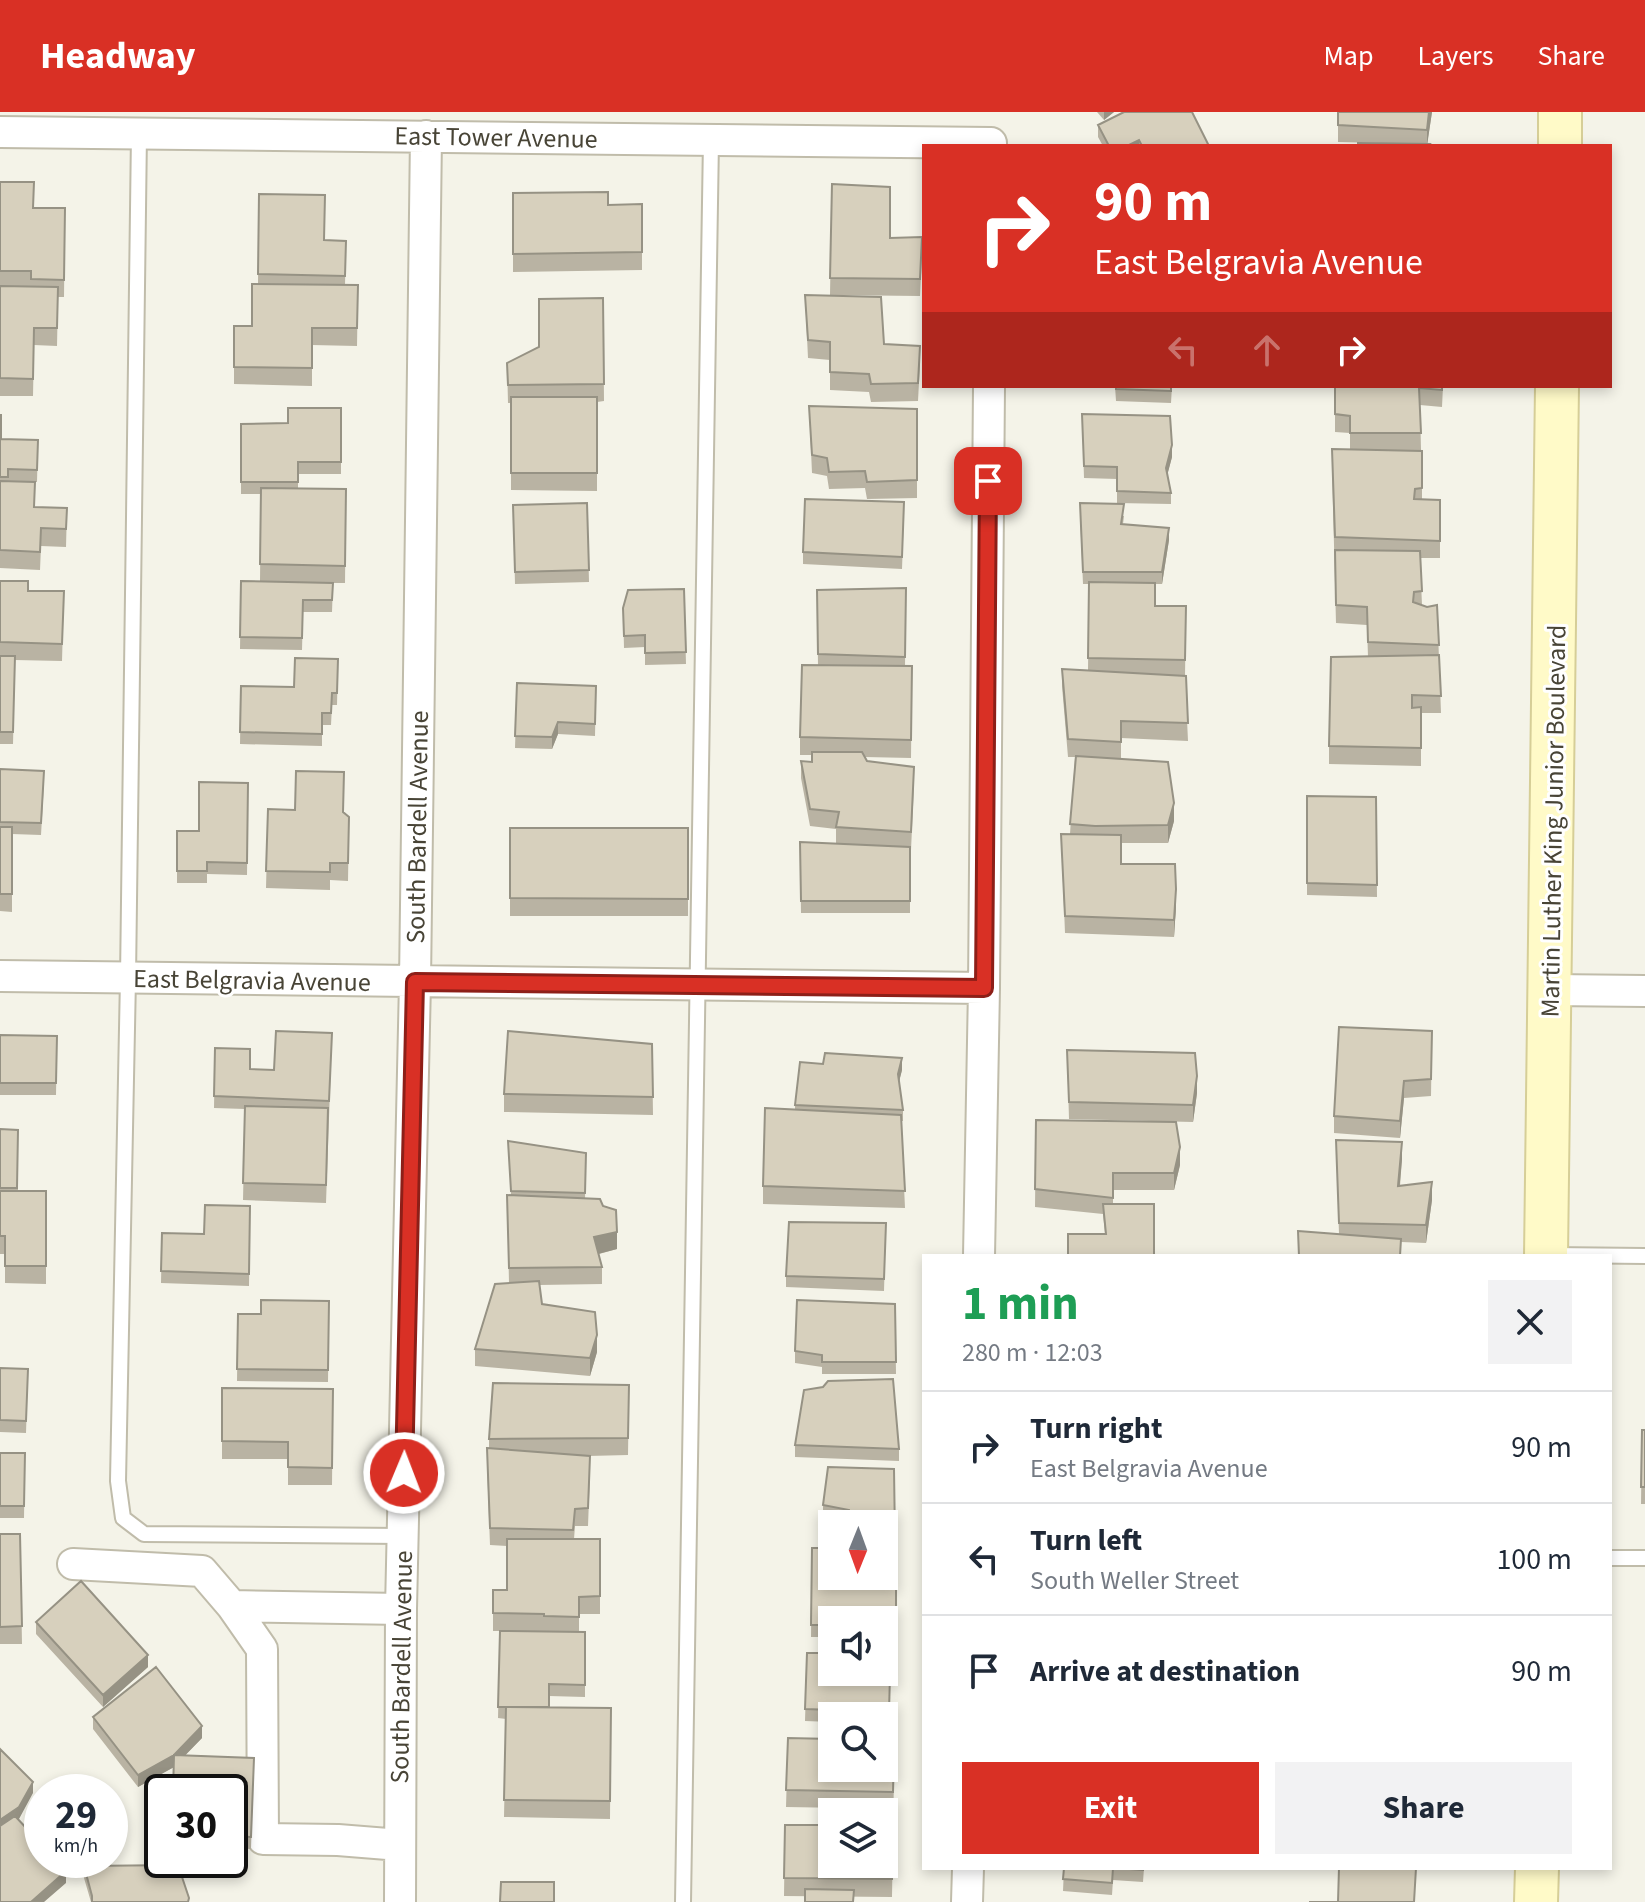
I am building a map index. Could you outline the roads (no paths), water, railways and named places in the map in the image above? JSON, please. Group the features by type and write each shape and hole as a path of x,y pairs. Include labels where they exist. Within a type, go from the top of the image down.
{"street":[{"path":"1560,112 1560,144"},
{"name":"East Tower Avenue","path":"0,132 991,144"},
{"name":"South Bardell Avenue","path":"400,1902 401,1609 415,982 426,136"},
{"path":"979,1254 989,388"},
{"name":"Martin Luther King Junior Boulevard","path":"1546,1254 1557,388"},
{"name":"East Belgravia Avenue","path":"0,976 984,988"},
{"path":"1551,990 1645,991"},
{"path":"73,1564 202,1571 232,1606 262,1649 263,1839 400,1845"},
{"path":"232,1606 401,1609"},
{"path":"967,1902 968,1870"},
{"path":"1536,1902 1537,1870"}],"lane":[{"path":"139,133 118,1481 123,1518 144,1534 403,1536"},
{"path":"683,1902 711,140"},
{"path":"1612,1256 1645,1256"},
{"path":"1612,1558 1645,1558"}]}
